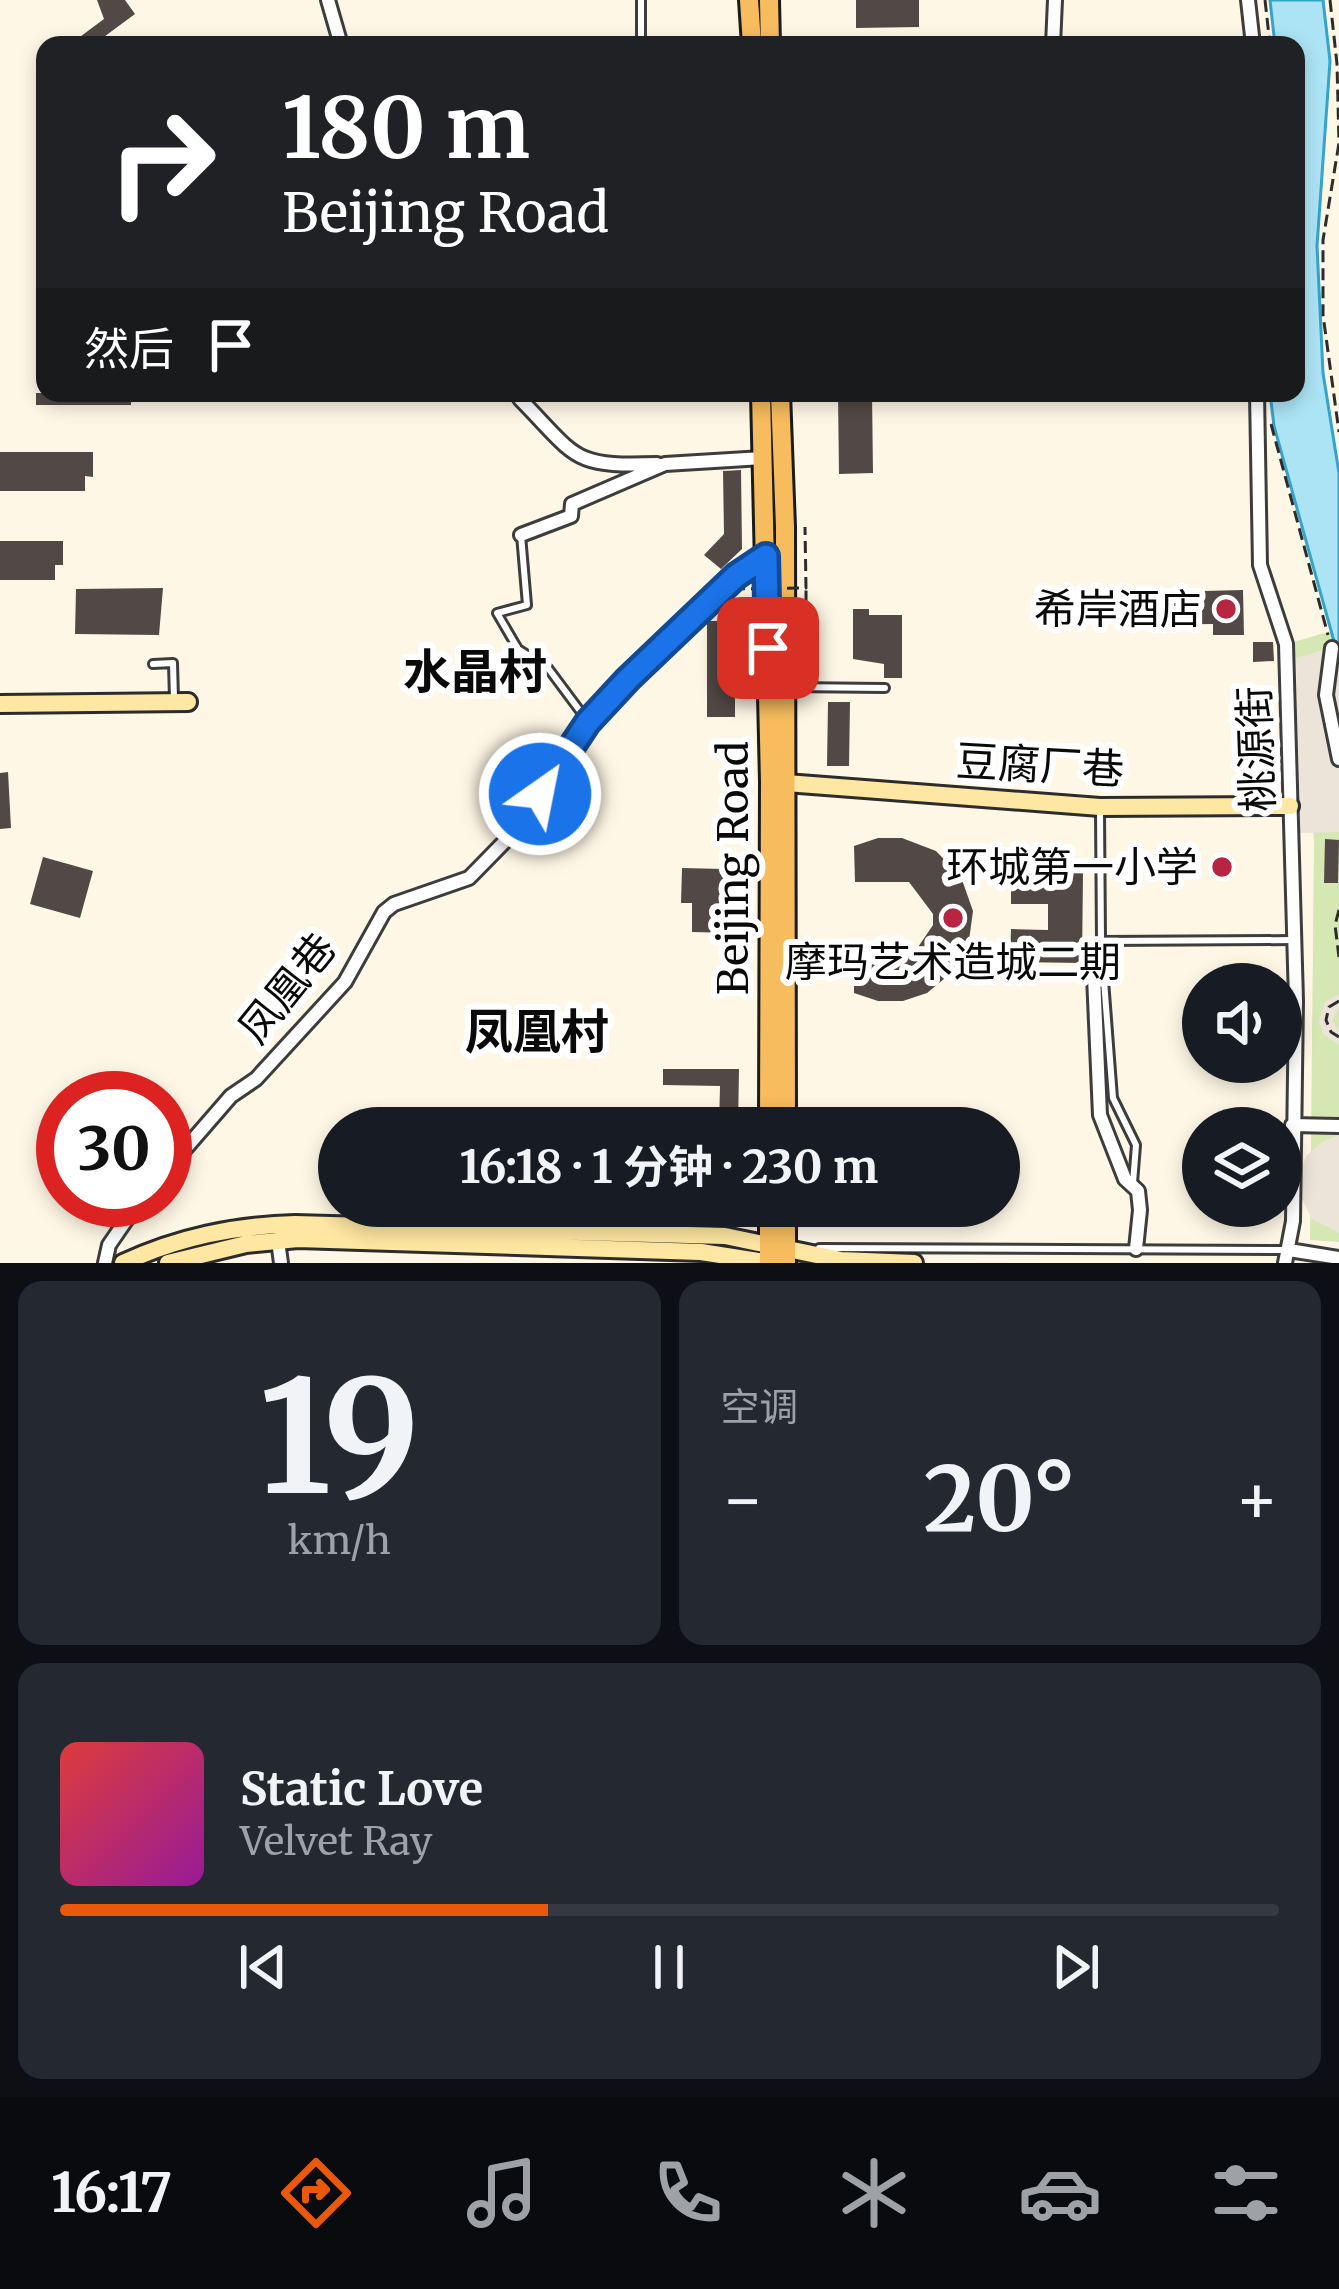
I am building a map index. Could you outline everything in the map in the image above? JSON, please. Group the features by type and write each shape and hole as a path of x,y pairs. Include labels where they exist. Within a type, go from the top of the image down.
{"main road":[{"path":"749,0 751,36"},
{"path":"769,0 770,36"},
{"name":"Beijing Road","path":"761,402 769,1107"},
{"name":"Beijing Road","path":"780,402 786,1107"},
{"path":"0,704 181,702"},
{"name":"豆腐厂巷","path":"786,783 1100,807 1290,806"},
{"path":"123,1263 172,1242 236,1226 295,1224 725,1236 775,1257"},
{"path":"771,1227 775,1257"},
{"path":"775,1257 781,1227"},
{"path":"170,1263 212,1250 278,1241 701,1252 914,1263"}],"street":[{"path":"328,0 338,36"},
{"path":"1053,36 1055,0"},
{"path":"1248,0 1251,36"},
{"path":"523,402 578,458 608,466 763,458"},
{"name":"桃源街","path":"1257,402 1260,565 1286,644 1294,963"},
{"path":"521,536 571,516 572,503 664,464"},
{"name":"凤凰巷","path":"192,1141 345,982 384,912 394,904 469,878 516,830 588,722 736,576 766,556"},
{"path":"1332,648 1339,759"},
{"path":"1094,976 1100,1115 1125,1179 1138,1191 1136,1249"},
{"path":"1302,1125 1339,1126"},
{"path":"105,1263 122,1227"},
{"name":"桃源街","path":"1287,1257 1292,1227"},
{"path":"278,1241 280,1263"},
{"path":"1287,1257 1339,1258"}],"lane":[{"path":"640,0 641,36"},
{"path":"521,536 527,604 497,613 518,650 548,668 588,722"},
{"path":"153,664 173,663 181,702"},
{"path":"785,687 885,688"},
{"path":"1100,807 1101,941 1113,1098 1136,1144 1138,1162 1132,1186"},
{"path":"1101,941 1294,940"},
{"path":"775,1257 1136,1249 1287,1257"}],"path":[{"path":"1265,0 1269,36"},
{"path":"1330,0 1339,143 1323,240 1323,315 1339,433"},
{"path":"1267,411 1332,648"},
{"path":"805,526 806,630"},
{"path":"733,589 806,588"},
{"path":"1339,910 1335,925 1339,956"},
{"path":"1302,1015 1326,1014 1339,1001"},
{"path":"1326,1014 1328,1027 1339,1037"}],"green space":[{"path":"1331,631 1339,659 1339,1242 1310,1240 1314,841 1294,642"}],"shaded area":[{"path":"1334,647 1339,664 1339,832 1300,833 1296,658"},
{"path":"1339,994 1332,1020 1339,1031 1339,1045 1323,1034 1319,1021 1325,1002"},
{"path":"1339,1135 1339,1233 1312,1219 1302,1199 1302,1166 1322,1142"}],"water":[{"path":"1270,0 1323,0 1330,61 1317,246 1323,373 1339,473 1339,659 1271,402 1305,402 1305,36 1274,36"}],"building":[{"path":"97,0 125,0 135,14 105,36 81,36 104,19"},
{"path":"856,0 919,0 919,27 856,28"},
{"path":"36,402 131,402 131,405"},
{"path":"838,402 872,402 873,473 839,474"},
{"path":"0,452 93,452 93,477 85,476 85,491 0,491"},
{"path":"741,470 742,549 721,569 704,555 724,534 723,471"},
{"path":"0,541 63,541 63,565 55,565 55,580 0,580"},
{"path":"163,588 159,635 75,634 76,589"},
{"path":"1243,590 1244,635 1213,635 1213,624 1127,625 1126,593"},
{"path":"853,609 869,609 869,615 902,615 902,678 884,678 884,664 853,659"},
{"path":"707,621 735,621 735,717 707,717"},
{"path":"1253,642 1273,642 1274,661 1253,662"},
{"path":"828,702 850,702 849,766 827,766"},
{"path":"8,772 11,828 0,829 0,773"},
{"name":"摩玛艺术造城二期","path":"878,838 902,838 936,851 961,877 973,911 968,948 956,969 927,993 903,1001 878,1001 854,993 854,956 912,956 933,925 933,914 909,882 855,882 854,846"},
{"path":"1325,839 1339,840 1338,883 1324,883"},
{"path":"43,857 93,871 80,918 30,904"},
{"path":"682,868 725,869 725,878 733,878 732,933 692,932 692,903 681,903"},
{"path":"1011,871 1083,872 1082,963 1010,962 1011,929 1048,930 1048,904 1011,904"},
{"path":"663,1069 739,1069 738,1107 720,1107 720,1086 663,1085"}],"place":[{"name":"希岸酒店","path":"1226,609"},
{"name":"环城第一小学","path":"1222,867"},
{"name":"摩玛艺术造城二期","path":"953,918"}],"district":[{"name":"水晶村","path":"475,672"},
{"name":"凤凰村","path":"537,1032"}],"route":[{"path":"540,794 588,722 628,679 736,576 766,556 768,648"}]}
